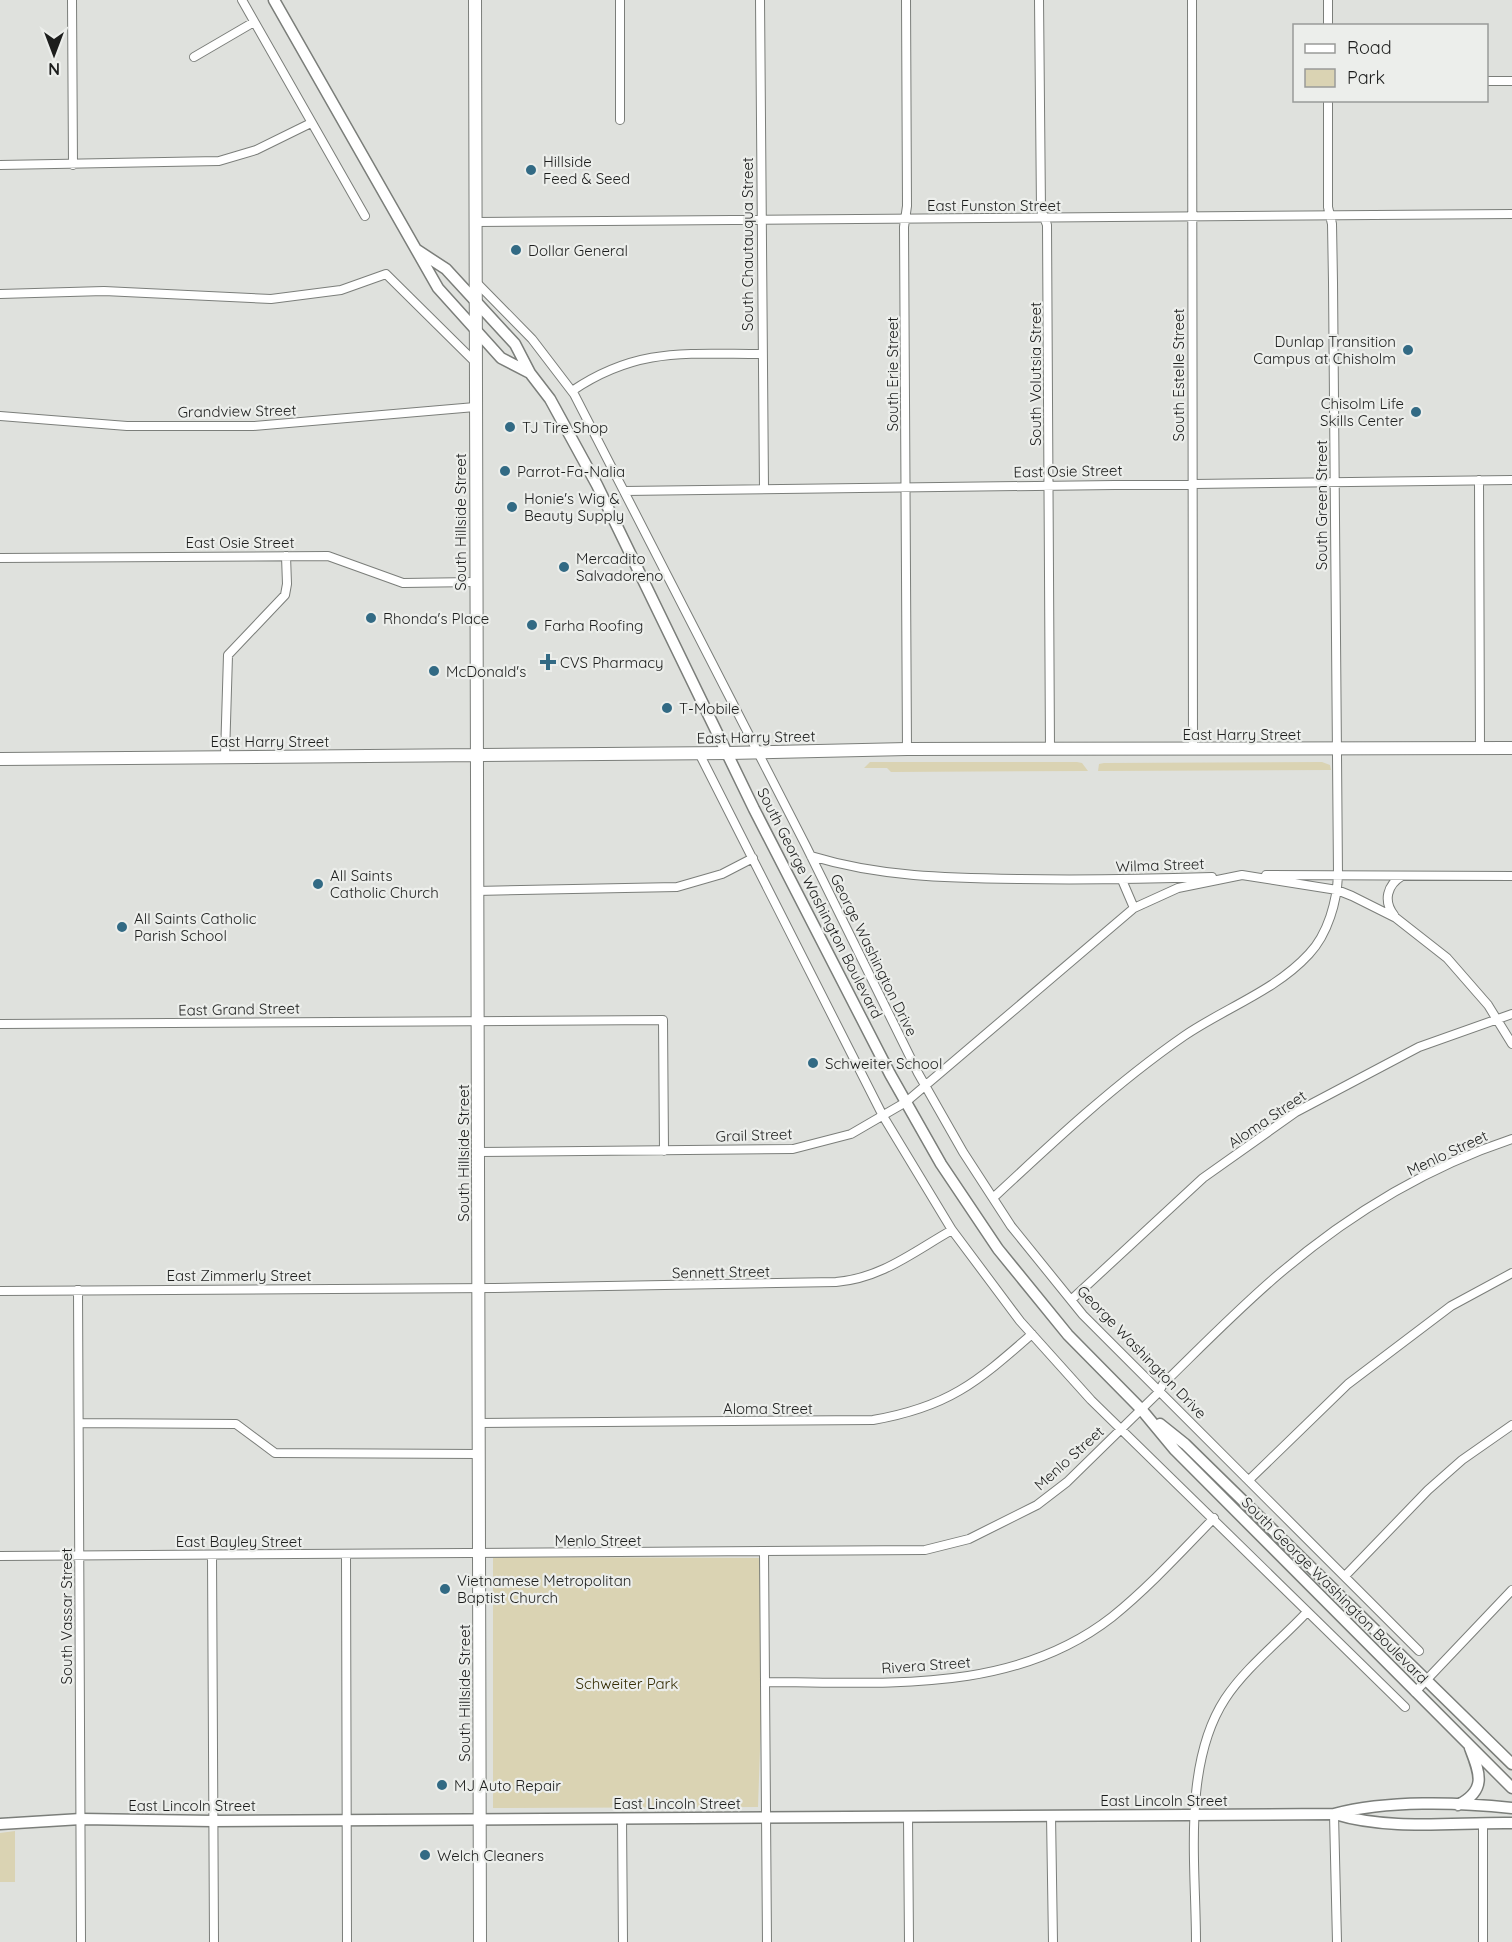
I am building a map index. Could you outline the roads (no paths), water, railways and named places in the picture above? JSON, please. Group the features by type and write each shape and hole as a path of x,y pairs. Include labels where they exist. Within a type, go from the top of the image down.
{"main road":[{"path":"475,0 476,222"},
{"name":"South Hillside Street","path":"476,222 475,755 480,1942"},
{"name":"East Harry Street","path":"0,759 756,753 907,748 1193,750 1512,748"}],"street":[{"path":"72,0 73,165"},
{"path":"242,0 365,216"},
{"name":"South George Washington Boulevard","path":"274,0 438,288 501,358 530,373"},
{"path":"620,0 620,120"},
{"name":"South Chautauqua Street","path":"760,0 761,354 764,489"},
{"name":"South Erie Street","path":"906,0 907,748"},
{"name":"South Volutsia Street","path":"1039,0 1041,210 1047,225 1050,749"},
{"name":"South Estelle Street","path":"1192,0 1193,750"},
{"path":"1328,0 1328,24"},
{"path":"194,57 254,22"},
{"path":"1488,81 1512,81"},
{"name":"South Green Street","path":"1328,102 1333,282 1337,891"},
{"path":"0,165 219,161 256,150 311,123"},
{"name":"East Funston Street","path":"476,222 1512,214"},
{"name":"South George Washington Boulevard","path":"417,250 446,269 515,344 530,373 550,399 597,485 729,753 754,809 906,1102 941,1164 998,1249 1068,1335 1141,1409 1175,1450 1512,1788"},
{"path":"0,294 104,291 271,299 341,290 386,274 476,363"},
{"name":"George Washington Drive","path":"476,282 532,339 572,391 756,753 811,855 925,1086 1011,1226 1071,1300 1159,1392 1250,1479 1419,1651"},
{"path":"572,391 596,375 637,359 675,354 761,354"},
{"name":"Grandview Street","path":"0,416 127,426 253,426 475,407"},
{"path":"1479,480 1480,748"},
{"name":"East Osie Street","path":"624,491 1512,480"},
{"path":"225,756 228,655 285,595 286,556"},
{"name":"East Osie Street","path":"0,558 328,556 403,583 475,582"},
{"path":"699,753 883,1116 952,1230 1032,1334 1091,1400 1405,1707"},
{"name":"Wilma Street","path":"811,855 855,868 915,877 1122,880 1242,875 1512,876"},
{"path":"476,891 649,890 677,887 722,873 753,858"},
{"path":"1242,875 1337,891 1396,918 1447,958 1497,1019 1512,1044"},
{"name":"Grail Street","path":"478,1152 793,1149 851,1134 906,1102 1134,908 1178,888 1242,875"},
{"path":"1396,918 1388,906 1387,892 1395,880 1406,875"},
{"path":"1122,880 1134,908"},
{"path":"993,1198 1090,1108 1176,1043 1291,971 1319,943 1337,891"},
{"name":"Aloma Street","path":"1071,1300 1203,1178 1296,1112 1419,1047 1512,1014"},
{"name":"East Grand Street","path":"0,1024 663,1020 664,1151"},
{"name":"Menlo Street","path":"479,1554 909,1552 969,1539 1037,1505 1066,1482 1159,1392 1163,1384 1279,1274 1343,1225 1420,1178 1512,1139"},
{"name":"Sennett Street","path":"478,1288 751,1285 857,1280 890,1268 952,1230"},
{"path":"1250,1479 1348,1384 1451,1306 1512,1274"},
{"name":"East Zimmerly Street","path":"0,1291 478,1288"},
{"name":"South Vassar Street","path":"78,1290 81,1942"},
{"name":"Aloma Street","path":"478,1423 873,1420 907,1413 952,1397 982,1377 1032,1334"},
{"name":"South George Washington Boulevard","path":"1141,1409 1185,1444 1512,1764"},
{"path":"79,1422 236,1424 275,1453 478,1454"},
{"path":"1345,1576 1428,1490 1462,1460 1512,1425"},
{"name":"Rivera Street","path":"765,1682 919,1682 959,1679 1025,1664 1066,1646 1111,1617 1151,1583 1214,1518"},
{"path":"765,1553 767,1942"},
{"path":"346,1554 347,1942"},
{"name":"East Bayley Street","path":"0,1556 479,1554"},
{"path":"212,1555 214,1942"},
{"path":"1415,1692 1512,1590"},
{"path":"1196,1942 1196,1814 1202,1752 1217,1713 1231,1691 1308,1612"},
{"path":"1455,1806 1471,1798 1479,1782 1478,1769 1469,1745"},
{"name":"East Lincoln Street","path":"0,1818 213,1821 1334,1814 1368,1808 1455,1806 1512,1808"},
{"path":"1334,1814 1337,1942"},
{"name":"East Lincoln Street","path":"1334,1814 1352,1820 1381,1822 1512,1823"},
{"path":"1051,1815 1053,1942"},
{"path":"908,1816 909,1942"},
{"path":"622,1818 623,1942"},
{"name":"East Lincoln Street","path":"0,1824 21,1820"},
{"path":"1483,1823 1483,1942"}],"place":[{"name":"Hillside Feed & Seed","path":"531,170"},
{"name":"Dollar General","path":"516,250"},
{"name":"Dunlap Transition Campus at Chisholm","path":"1408,350"},
{"name":"Chisolm Life Skills Center","path":"1416,412"},
{"name":"TJ Tire Shop","path":"510,427"},
{"name":"Parrot-Fa-Nalia","path":"505,471"},
{"name":"Honie's Wig & Beauty Supply","path":"512,507"},
{"name":"Mercadito Salvadoreno","path":"564,567"},
{"name":"Rhonda's Place","path":"371,618"},
{"name":"Farha Roofing","path":"532,625"},
{"name":"CVS Pharmacy","path":"548,662"},
{"name":"McDonald's","path":"434,671"},
{"name":"T-Mobile","path":"667,708"},
{"name":"All Saints Catholic Church","path":"318,884"},
{"name":"All Saints Catholic Parish School","path":"122,927"},
{"name":"Schweiter School","path":"813,1063"},
{"name":"Vietnamese Metropolitan Baptist Church","path":"445,1589"},
{"name":"MJ Auto Repair","path":"442,1785"},
{"name":"Welch Cleaners","path":"425,1855"}],"park label":[{"name":"Schweiter Park","path":"627,1683"}]}
